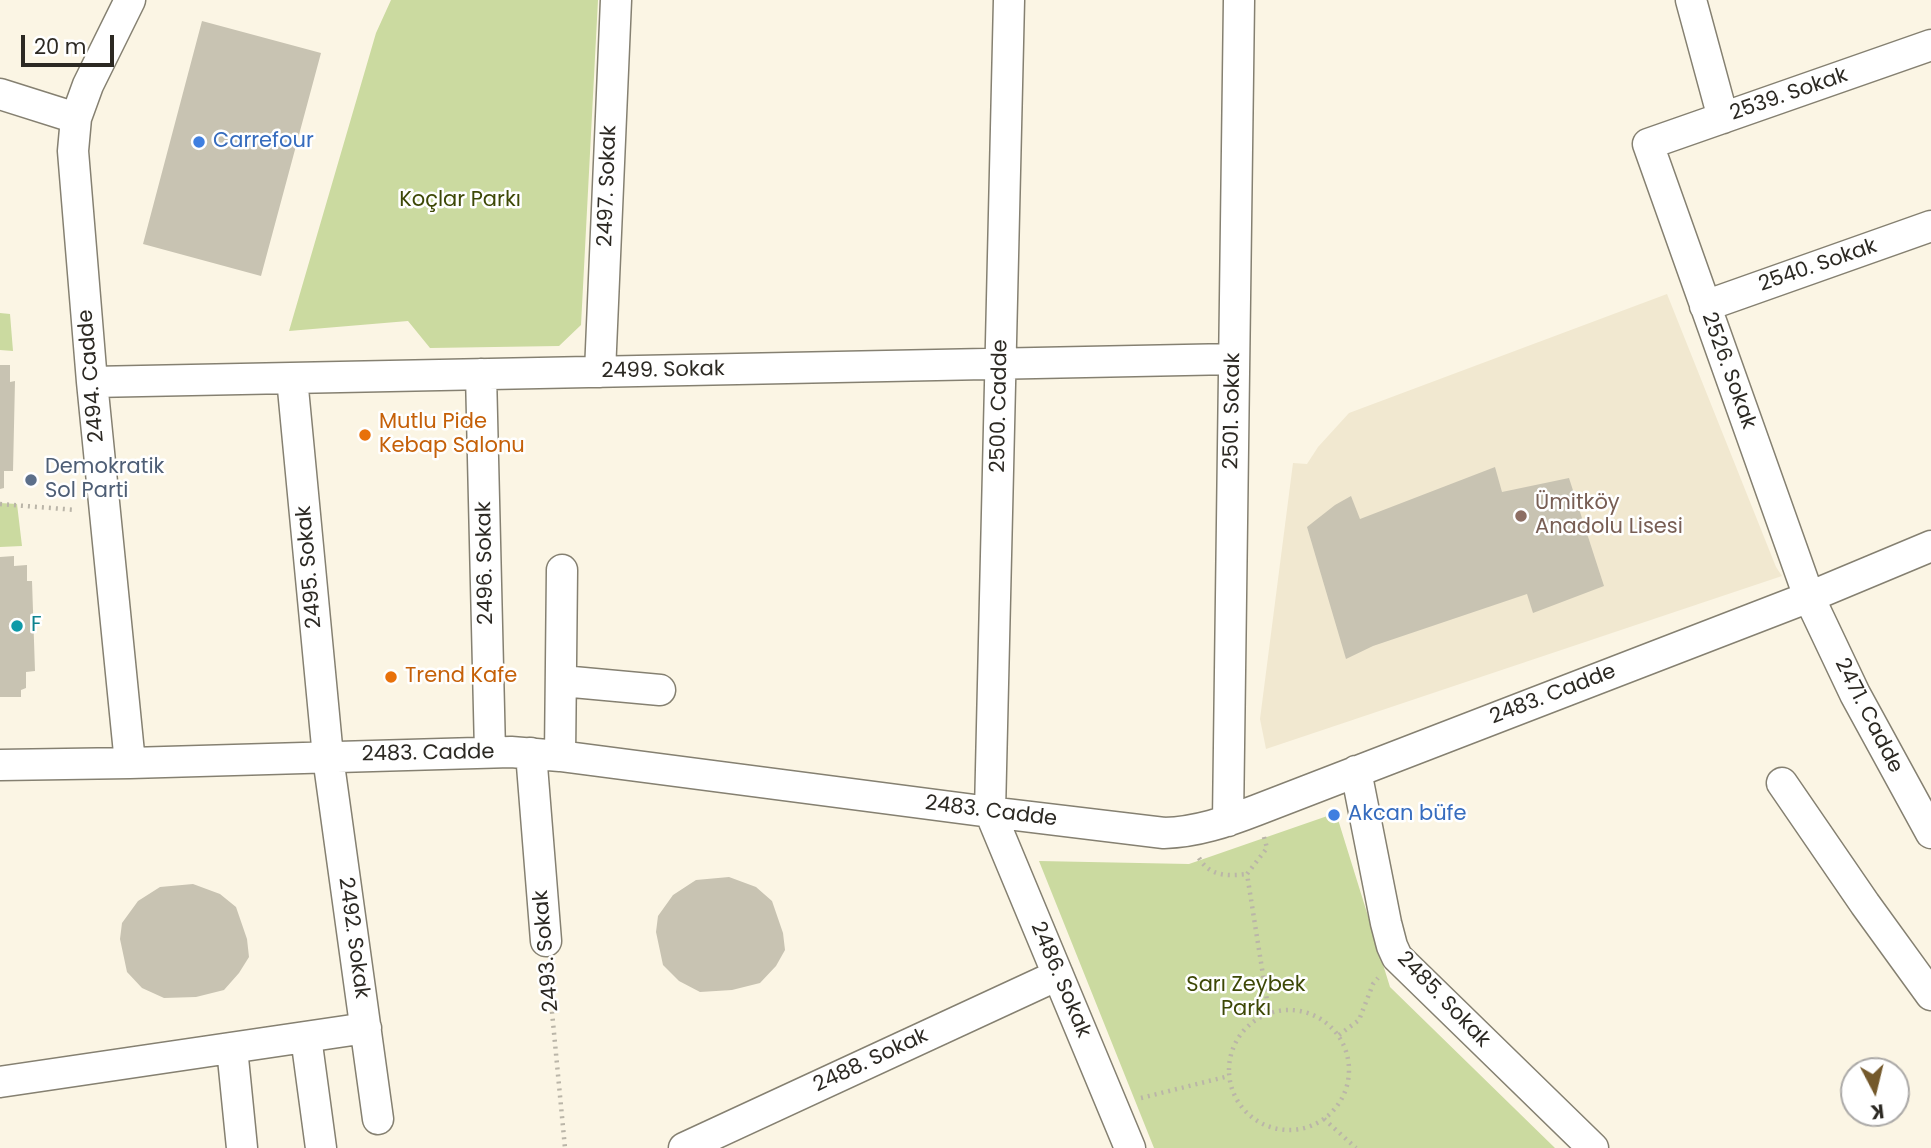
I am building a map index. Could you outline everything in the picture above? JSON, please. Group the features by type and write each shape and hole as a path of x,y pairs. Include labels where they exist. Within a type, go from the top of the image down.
{"street":[{"name":"2494. Cadde","path":"130,0 88,85 76,118 73,151 92,382 130,763"},
{"name":"2497. Sokak","path":"600,372 616,0"},
{"name":"2500. Cadde","path":"990,812 1009,0"},
{"name":"2501. Sokak","path":"1228,821 1239,0"},
{"path":"1692,0 1723,118"},
{"name":"2539. Sokak","path":"1648,144 1931,46"},
{"path":"0,94 76,118"},
{"name":"2526. Sokak","path":"1648,144 1809,597"},
{"name":"2540. Sokak","path":"1705,306 1931,226"},
{"name":"2499. Sokak","path":"92,382 1234,359"},
{"name":"2496. Sokak","path":"481,374 490,752"},
{"name":"2495. Sokak","path":"292,378 328,757"},
{"name":"2483. Cadde","path":"0,765 490,752 545,755 1164,833 1185,832 1228,821 1809,597 1931,547"},
{"name":"2493. Sokak","path":"546,941 545,755 562,681 562,570"},
{"name":"2471. Cadde","path":"1809,597 1855,694 1931,834"},
{"path":"562,681 660,690"},
{"name":"2492. Sokak","path":"328,757 378,1119"},
{"name":"2485. Sokak","path":"1356,771 1386,923 1397,957 1593,1148"},
{"path":"1782,783 1931,995"},
{"name":"2486. Sokak","path":"990,812 1130,1148"},
{"name":"2488. Sokak","path":"684,1148 1058,975"},
{"path":"0,1082 366,1028"},
{"path":"306,1037 321,1148"},
{"path":"232,1048 242,1148"}],"path":[{"path":"0,504 105,512"},
{"path":"1256,810 1267,848 1247,874 1269,1013"},
{"path":"1185,832 1205,868 1227,876 1247,874"},
{"name":"2493. Sokak","path":"546,941 565,1148"},
{"path":"1339,1035 1359,1020 1373,984 1397,957"},
{"path":"1288,1009 1307,1012 1325,1021 1339,1035 1349,1061 1347,1089 1338,1106 1324,1119 1306,1128 1285,1130 1265,1125 1247,1113 1235,1097 1229,1076 1230,1056 1238,1038 1251,1023 1269,1013 1288,1009"},
{"path":"1112,1105 1229,1076"},
{"path":"1324,1119 1356,1148"}],"shaded area":[{"name":"Ümitköy Anadolu Lisesi","path":"1667,294 1776,567 1782,576 1266,749 1260,719 1293,463 1307,464 1318,447 1349,413"}],"green space":[{"name":"Koçlar Parkı","path":"391,0 598,0 581,325 559,346 430,348 408,321 289,331 376,33"},
{"path":"0,313 10,314 13,351 0,350"},
{"path":"0,503 17,504 22,546 0,547"},
{"name":"Sarı Zeybek Parkı","path":"1336,813 1390,987 1555,1148 1154,1148 1039,861 1189,864"}],"building":[{"path":"202,21 321,53 261,276 143,244"},
{"path":"0,365 10,365 10,382 15,381 13,471 4,471 4,488 0,489"},
{"path":"1495,467 1502,492 1569,478 1604,586 1533,613 1527,594 1373,646 1346,659 1307,527 1351,496 1360,519"},
{"name":"F","path":"14,556 14,566 27,565 27,581 32,581 35,671 26,672 26,688 21,690 21,697 0,697 0,557"},
{"path":"729,877 756,887 772,901 783,933 785,950 776,966 760,983 732,990 700,992 679,981 663,965 656,932 658,916 673,895 696,880"},
{"path":"193,884 220,894 236,907 247,939 249,957 224,990 196,997 164,998 142,988 127,972 120,939 122,923 138,901 160,887"}],"place":[{"name":"Carrefour","path":"199,142"},
{"name":"Mutlu Pide Kebap Salonu","path":"365,435"},
{"name":"Demokratik Sol Parti","path":"31,480"},
{"name":"Ümitköy Anadolu Lisesi","path":"1521,516"},
{"name":"F","path":"17,626"},
{"name":"Trend Kafe","path":"391,677"},
{"name":"Akcan büfe","path":"1334,815"}]}
